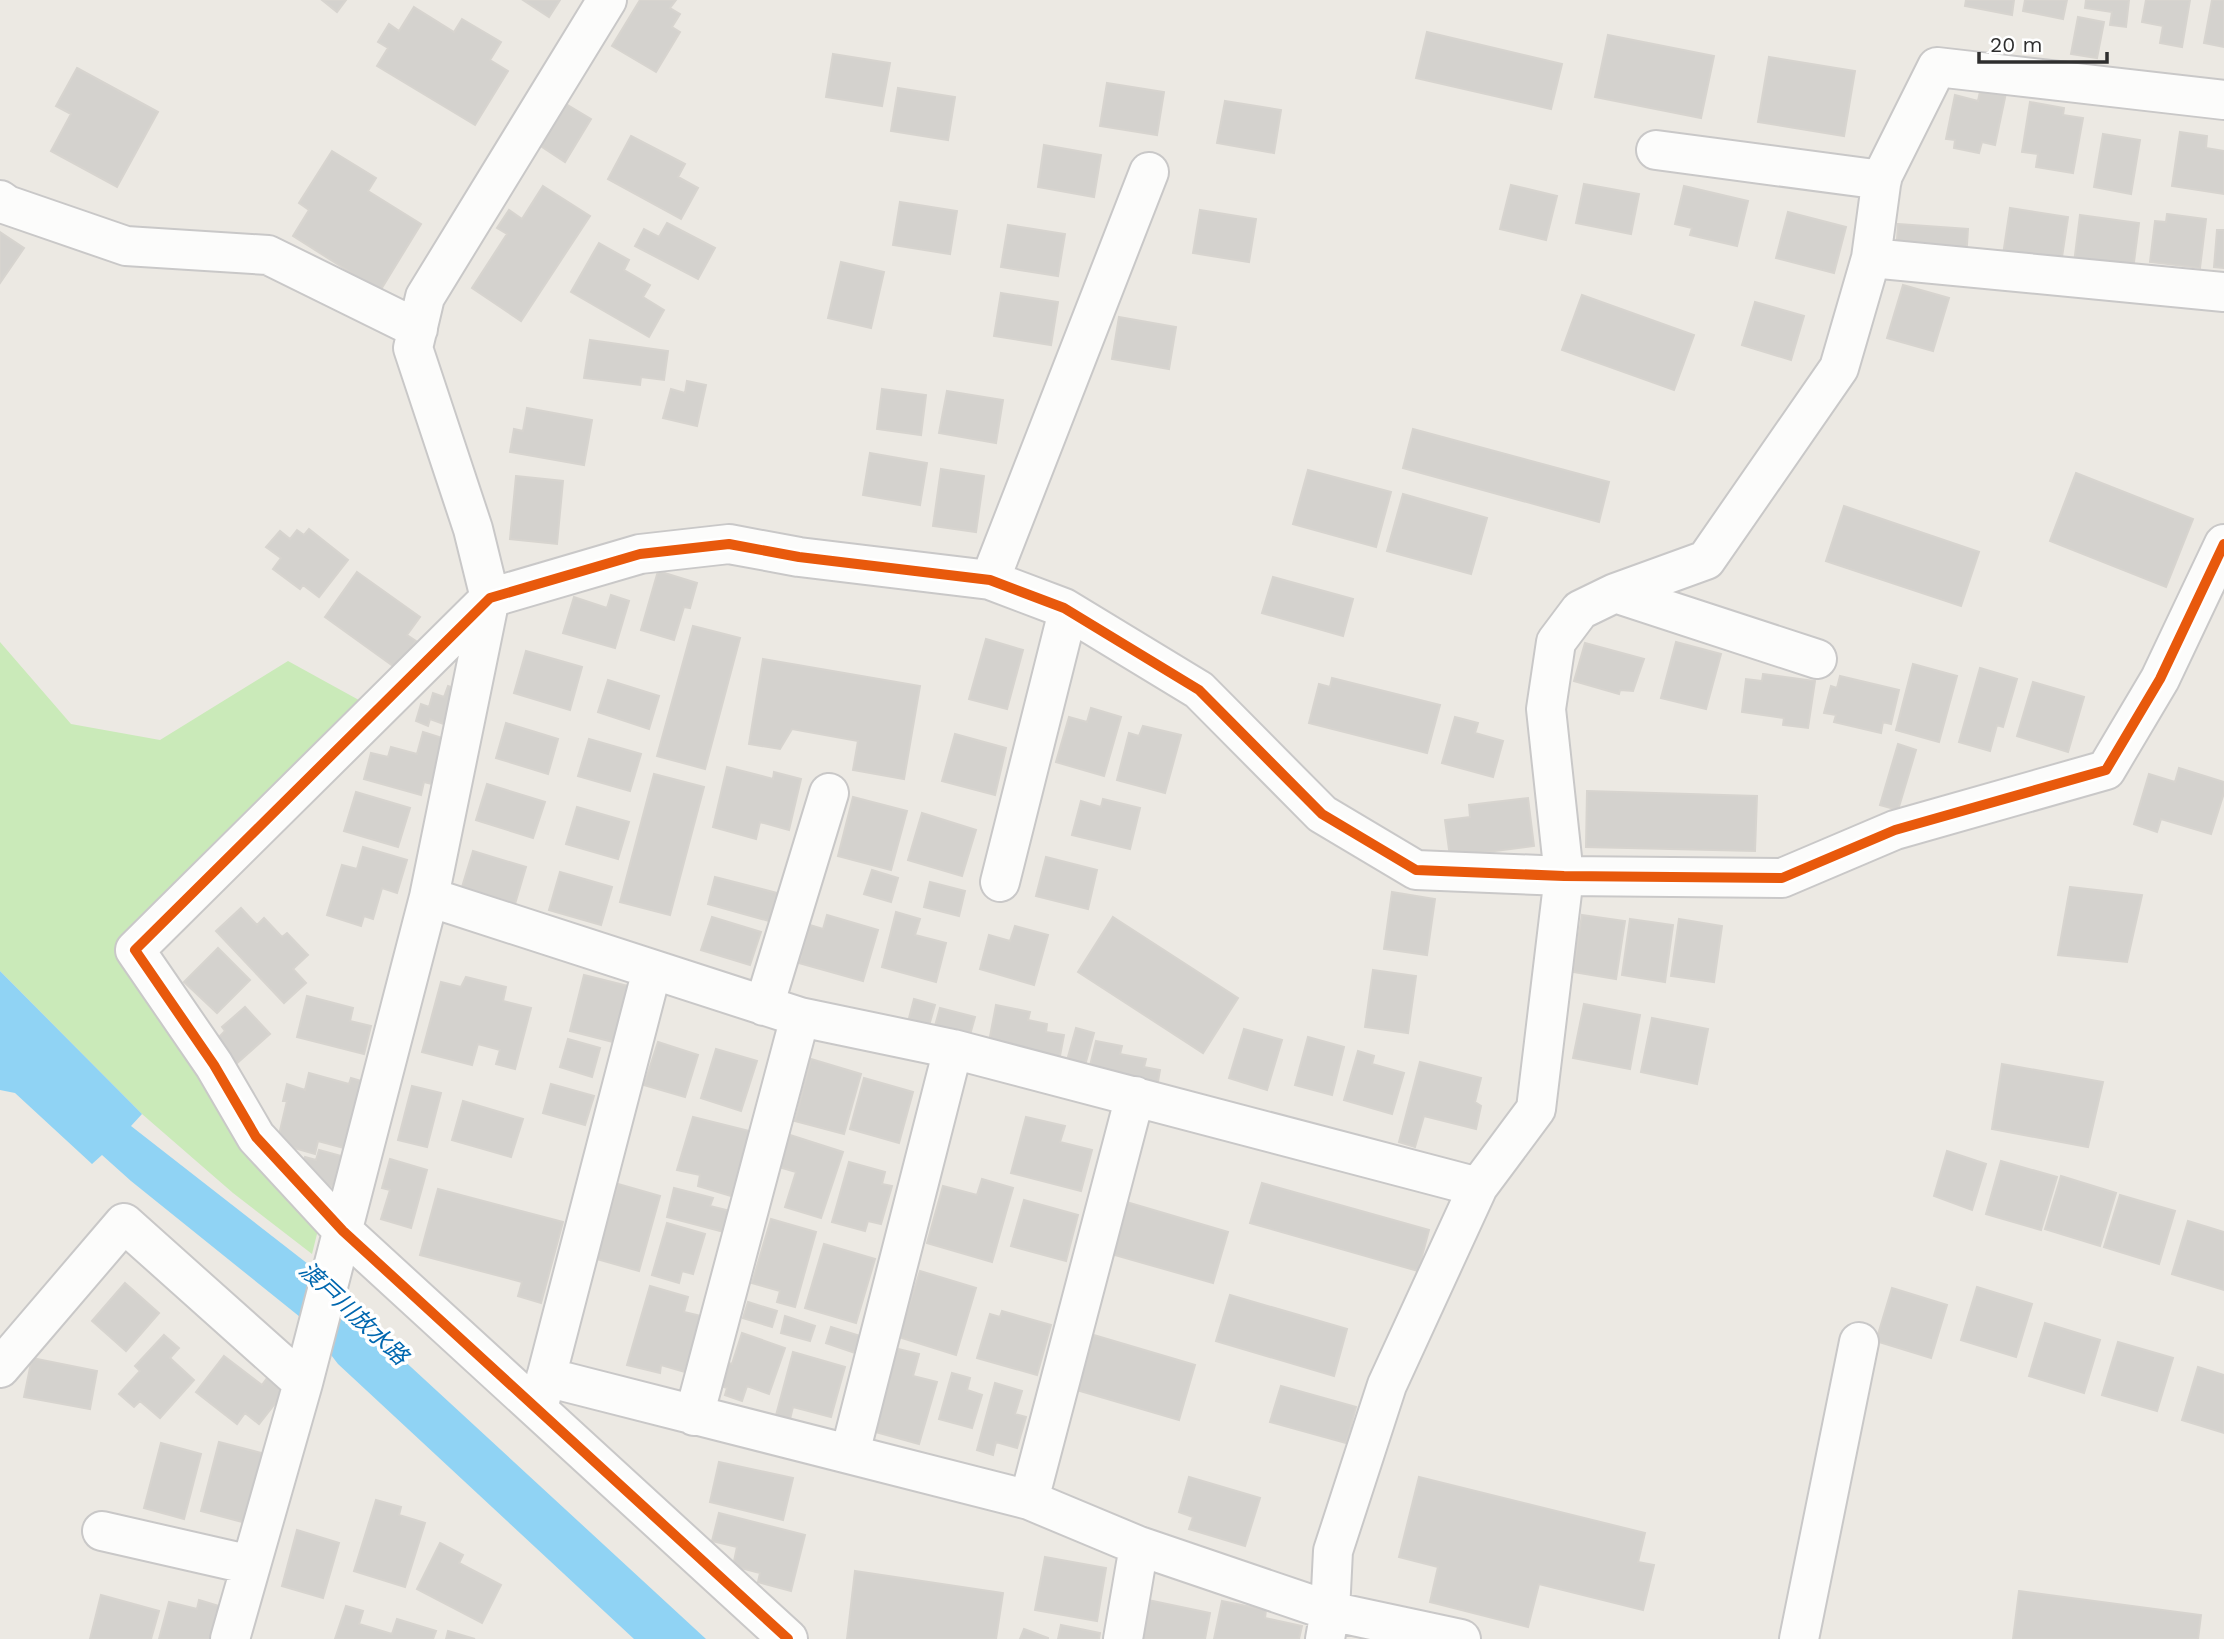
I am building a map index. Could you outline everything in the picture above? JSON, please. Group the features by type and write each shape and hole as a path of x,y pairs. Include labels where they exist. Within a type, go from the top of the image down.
{"street":[{"path":"230,1639 303,1383 429,897 490,598 472,529 413,348 425,297 607,0"},
{"path":"1328,1625 1333,1551 1387,1385 1478,1187 1536,1109 1564,876 1546,709 1556,642 1580,610 1615,593 1706,560 1839,368 1871,258 1882,180 1937,68 2224,100"},
{"path":"1656,150 1882,180"},
{"path":"990,580 1149,172"},
{"path":"0,200 7,205 126,246 268,256 418,329"},
{"path":"1871,258 2224,292"},
{"path":"788,1639 542,1393 343,1231 256,1137 214,1065 135,950 490,598 640,554 729,544 799,557 990,580 1068,611 1199,690 1322,814 1416,870 1564,876 1782,878 1895,830 2106,770 2160,680 2224,544"},
{"path":"1615,593 1817,659"},
{"path":"1000,882 1068,611"},
{"path":"764,1006 829,793"},
{"path":"429,897 800,1017 953,1049 1478,1187"},
{"path":"542,1393 652,970"},
{"path":"694,1416 800,1017"},
{"path":"850,1454 953,1049"},
{"path":"1028,1500 1135,1096"},
{"path":"0,1368 124,1223 303,1383"},
{"path":"1799,1639 1859,1342"},
{"path":"542,1393 694,1416 1028,1500 1328,1625 1461,1639"},
{"path":"102,1531 251,1565"},
{"path":"1123,1639 1139,1546"}],"green space":[{"path":"0,642 71,724 160,740 288,661 377,710 135,950 323,1210 312,1254 233,1193 142,1114 0,971"}],"water":[{"path":"0,971 142,1114 131,1126 317,1271 348,1309 706,1639 634,1639 338,1364 305,1321 102,1155 92,1164 15,1093 0,1090"}],"building":[{"path":"322,0 346,0 337,12"},
{"path":"523,0 560,0 549,17"},
{"path":"640,0 676,0 670,8 680,14 672,27 680,32 656,72 612,46"},
{"path":"1966,0 2014,0 2012,15 1965,6"},
{"path":"2025,0 2067,0 2063,19 2023,11"},
{"path":"2086,0 2129,0 2126,27 2110,25 2112,12 2085,8"},
{"path":"2146,0 2190,0 2182,47 2160,43 2163,26 2142,22"},
{"path":"2212,0 2224,0 2224,47 2204,43"},
{"path":"414,7 454,32 462,19 501,42 490,60 508,71 475,125 377,66 388,48 378,42 389,24 399,31"},
{"path":"2078,17 2104,22 2097,58 2071,54"},
{"path":"1427,32 1562,64 1551,109 1416,78"},
{"path":"1608,35 1714,56 1701,118 1595,97"},
{"path":"833,54 890,63 882,106 826,97"},
{"path":"1769,57 1855,71 1844,136 1758,122"},
{"path":"77,68 158,112 117,187 51,151 71,114 56,106"},
{"path":"1107,83 1164,92 1157,135 1100,126"},
{"path":"1981,87 2006,93 1995,145 1982,142 1979,153 1954,148 1955,140 1946,139 1955,95 1978,101"},
{"path":"898,88 955,97 948,140 891,131"},
{"path":"1225,101 1281,110 1274,153 1217,143"},
{"path":"2030,102 2064,108 2063,115 2083,118 2073,173 2036,167 2038,154 2022,152"},
{"path":"566,104 591,119 565,162 539,145"},
{"path":"2180,132 2207,136 2206,148 2224,151 2224,194 2172,186"},
{"path":"2103,134 2140,140 2131,194 2094,187"},
{"path":"631,136 685,164 678,177 698,188 681,219 608,179"},
{"path":"1044,145 1101,155 1094,197 1038,187"},
{"path":"332,151 376,178 368,191 421,224 380,291 293,236 309,210 299,203"},
{"path":"1584,184 1639,194 1631,234 1576,223"},
{"path":"1511,185 1557,196 1546,240 1500,229"},
{"path":"543,186 590,216 521,321 472,288 507,234 497,228 509,210 522,219"},
{"path":"1684,186 1748,201 1737,246 1690,235 1692,228 1675,224"},
{"path":"900,202 957,211 950,254 893,245"},
{"path":"2010,208 2068,217 2061,264 2003,255"},
{"path":"1200,210 1256,219 1249,262 1193,253"},
{"path":"1788,212 1846,227 1834,273 1776,258"},
{"path":"2167,214 2206,219 2200,268 2150,262 2155,221 2166,222"},
{"path":"2080,215 2139,223 2133,270 2074,263"},
{"path":"667,223 715,248 698,279 635,246 644,229 659,237"},
{"path":"1898,224 1968,229 1966,260 1896,255"},
{"path":"1008,225 1065,234 1058,276 1001,267"},
{"path":"2217,230 2224,230 2224,268 2214,267"},
{"path":"0,232 24,248 0,283"},
{"path":"599,243 629,260 624,270 650,285 643,297 664,310 649,337 571,292"},
{"path":"841,262 884,272 871,328 828,318"},
{"path":"1903,285 1949,298 1933,351 1887,338"},
{"path":"1001,293 1058,302 1051,345 994,336"},
{"path":"1582,295 1694,335 1674,390 1562,350"},
{"path":"1755,302 1804,316 1791,360 1742,345"},
{"path":"1119,317 1176,327 1169,369 1112,359"},
{"path":"590,340 668,351 664,380 641,377 640,385 584,378"},
{"path":"687,381 706,385 697,426 663,418 671,389 685,393"},
{"path":"882,389 926,395 921,435 877,429"},
{"path":"947,391 1003,400 996,443 939,433"},
{"path":"527,408 592,420 584,465 510,452 514,429 523,431"},
{"path":"1413,429 1609,482 1599,522 1403,468"},
{"path":"870,453 927,463 920,505 863,495"},
{"path":"941,469 984,476 976,532 933,526"},
{"path":"1308,470 1391,492 1376,547 1293,524"},
{"path":"2076,473 2193,519 2166,587 2050,541"},
{"path":"516,476 563,481 557,544 510,539"},
{"path":"1403,494 1487,518 1471,574 1387,551"},
{"path":"1844,506 1979,552 1961,606 1826,561"},
{"path":"309,529 348,560 319,597 303,585 300,589 273,569 281,558 266,547 280,531 290,539 297,530 304,535"},
{"path":"658,571 697,583 690,608 684,607 674,640 641,630"},
{"path":"357,572 420,617 407,635 416,641 396,668 325,617"},
{"path":"1273,577 1353,599 1343,636 1262,613"},
{"path":"611,595 629,601 615,648 563,633 574,597 607,608"},
{"path":"693,626 740,638 705,769 657,756"},
{"path":"986,639 1023,650 1007,709 969,699"},
{"path":"1676,642 1721,654 1706,709 1661,698"},
{"path":"1585,643 1644,659 1633,691 1620,690 1619,694 1574,681"},
{"path":"526,651 582,667 570,710 514,693"},
{"path":"763,659 920,686 904,779 853,770 858,741 792,729 780,749 749,744"},
{"path":"1913,664 1957,676 1939,742 1896,730"},
{"path":"1980,668 2017,679 2003,727 1997,725 1990,751 1959,742"},
{"path":"1763,674 1815,681 1808,728 1783,725 1784,718 1742,712 1746,679 1762,681"},
{"path":"1840,676 1899,690 1891,724 1883,722 1881,733 1834,722 1836,715 1824,713 1831,686 1837,688"},
{"path":"1332,678 1440,705 1427,753 1309,723 1319,684 1330,687"},
{"path":"608,680 659,696 649,729 598,712"},
{"path":"2033,682 2084,697 2068,752 2017,736"},
{"path":"448,686 461,691 449,726 430,719 428,726 416,721 421,704 429,707 433,693 444,697"},
{"path":"1091,708 1121,717 1104,776 1056,762 1069,717 1087,722"},
{"path":"1455,717 1478,723 1475,733 1503,741 1493,777 1442,763"},
{"path":"506,723 558,739 548,774 496,758"},
{"path":"1143,726 1181,735 1165,793 1117,780 1129,733 1139,736"},
{"path":"423,732 445,739 432,784 424,782 421,795 364,779 371,753 388,757 391,747 417,754"},
{"path":"955,734 1006,748 995,795 942,781"},
{"path":"589,739 641,754 630,791 578,776"},
{"path":"1898,744 1916,750 1898,810 1880,805"},
{"path":"727,767 773,779 774,772 801,779 789,830 760,822 756,839 713,827"},
{"path":"2179,768 2224,782 2224,793 2211,834 2161,819 2157,832 2134,824 2149,774 2175,782"},
{"path":"654,774 704,787 670,915 620,902"},
{"path":"487,784 545,802 533,838 476,820"},
{"path":"1587,791 1757,796 1755,851 1586,847"},
{"path":"356,792 410,808 398,847 344,831"},
{"path":"853,797 907,811 891,870 838,856"},
{"path":"1528,798 1534,846 1450,857 1445,820 1470,817 1469,805"},
{"path":"1103,799 1140,808 1130,849 1072,835 1081,801 1101,807"},
{"path":"577,807 629,822 618,859 566,844"},
{"path":"922,813 976,830 962,876 908,860"},
{"path":"363,847 407,860 397,893 382,888 373,919 364,916 361,926 327,915 342,865 357,869"},
{"path":"473,851 526,867 515,904 462,887"},
{"path":"1046,857 1097,870 1088,909 1036,896"},
{"path":"872,870 898,878 891,902 864,894"},
{"path":"560,872 612,887 601,925 549,910"},
{"path":"715,877 777,893 769,921 708,904"},
{"path":"930,882 965,891 959,916 924,907"},
{"path":"2070,887 2142,895 2127,962 2058,955"},
{"path":"1392,892 1435,899 1427,955 1384,949"},
{"path":"241,908 257,925 264,918 282,937 287,933 308,955 293,969 306,983 284,1003 216,931"},
{"path":"896,912 920,919 915,935 946,943 936,982 882,967"},
{"path":"827,915 878,930 863,981 799,963 810,925 823,929"},
{"path":"1582,915 1625,921 1616,979 1573,972"},
{"path":"712,917 761,932 750,965 701,950"},
{"path":"1113,917 1238,998 1203,1053 1078,972"},
{"path":"1630,919 1673,925 1665,982 1622,975"},
{"path":"1679,919 1722,926 1714,982 1671,976"},
{"path":"1015,926 1048,935 1034,985 980,969 989,935 1010,941"},
{"path":"218,948 250,980 217,1013 184,982"},
{"path":"1373,970 1416,976 1408,1033 1365,1027"},
{"path":"584,975 628,986 613,1042 570,1031"},
{"path":"466,977 506,987 503,1001 531,1008 515,1069 496,1064 500,1050 478,1044 472,1065 422,1052 441,982 461,987"},
{"path":"307,996 353,1008 350,1021 371,1026 364,1054 297,1037"},
{"path":"914,999 935,1005 928,1029 908,1022"},
{"path":"1584,1004 1640,1015 1630,1069 1573,1058"},
{"path":"996,1005 1030,1012 1028,1020 1047,1024 1046,1032 1064,1035 1059,1061 988,1047"},
{"path":"245,1007 270,1034 236,1064 215,1041 225,1031 222,1027"},
{"path":"940,1008 975,1017 968,1042 933,1033"},
{"path":"1652,1018 1708,1029 1697,1084 1641,1072"},
{"path":"1076,1028 1094,1033 1084,1069 1066,1064"},
{"path":"1244,1029 1282,1040 1267,1090 1229,1078"},
{"path":"1308,1037 1344,1047 1332,1095 1295,1085"},
{"path":"568,1039 600,1048 592,1077 560,1067"},
{"path":"1096,1041 1122,1046 1120,1054 1146,1059 1144,1067 1160,1070 1157,1087 1088,1074"},
{"path":"658,1042 698,1055 685,1097 644,1085"},
{"path":"716,1049 757,1061 741,1111 701,1098"},
{"path":"1358,1051 1374,1056 1372,1064 1404,1073 1392,1114 1344,1100"},
{"path":"811,1059 861,1074 844,1134 795,1121"},
{"path":"1420,1062 1481,1078 1475,1102 1481,1106 1476,1129 1424,1116 1415,1147 1399,1142"},
{"path":"2002,1064 2103,1082 2088,1147 1992,1129"},
{"path":"309,1073 349,1084 351,1078 361,1081 344,1148 318,1141 315,1154 277,1143 287,1101 283,1101 287,1084 305,1090"},
{"path":"864,1078 913,1092 899,1143 850,1129"},
{"path":"551,1084 594,1096 585,1125 543,1113"},
{"path":"412,1086 441,1093 427,1147 398,1140"},
{"path":"463,1101 523,1119 511,1157 452,1140"},
{"path":"693,1117 753,1132 731,1196 698,1186 700,1175 677,1170"},
{"path":"1026,1117 1065,1126 1060,1142 1092,1150 1081,1191 1011,1173"},
{"path":"790,1135 843,1152 821,1218 785,1207 796,1172 779,1167"},
{"path":"319,1150 341,1156 333,1187 307,1181 301,1170 305,1157 316,1160"},
{"path":"1947,1151 1986,1164 1972,1210 1934,1196"},
{"path":"390,1159 427,1170 411,1228 381,1219 390,1190 382,1188"},
{"path":"2001,1161 2057,1177 2041,1230 1986,1214"},
{"path":"849,1162 885,1172 882,1184 892,1186 881,1224 868,1221 865,1231 832,1222"},
{"path":"2061,1176 2116,1193 2100,1246 2045,1229"},
{"path":"982,1179 1013,1188 992,1262 927,1243 943,1186 977,1195"},
{"path":"1262,1183 1429,1230 1418,1271 1250,1223"},
{"path":"618,1184 660,1196 639,1271 597,1259"},
{"path":"674,1188 713,1198 710,1206 730,1211 724,1232 667,1217"},
{"path":"438,1189 563,1222 541,1303 518,1296 522,1282 420,1255"},
{"path":"2120,1195 2175,1211 2159,1264 2104,1247"},
{"path":"1024,1200 1078,1215 1066,1261 1011,1246"},
{"path":"1123,1201 1228,1232 1213,1283 1108,1253"},
{"path":"771,1219 816,1232 795,1307 777,1302 780,1291 752,1283"},
{"path":"2188,1221 2224,1232 2224,1290 2172,1274"},
{"path":"667,1223 705,1234 693,1274 682,1271 679,1283 652,1275"},
{"path":"824,1244 875,1259 856,1323 805,1308"},
{"path":"920,1271 976,1288 956,1355 899,1337"},
{"path":"125,1283 159,1313 126,1351 92,1321"},
{"path":"650,1286 688,1297 684,1312 701,1316 685,1372 661,1365 660,1373 627,1365"},
{"path":"1977,1287 2032,1304 2016,1357 1961,1340"},
{"path":"1892,1288 1947,1305 1931,1358 1876,1341"},
{"path":"1230,1295 1347,1329 1334,1376 1216,1341"},
{"path":"748,1302 777,1311 772,1327 743,1318"},
{"path":"1002,1311 1051,1325 1037,1375 977,1358 990,1314 1000,1317"},
{"path":"785,1316 815,1326 810,1341 781,1333"},
{"path":"2045,1323 2100,1340 2084,1393 2029,1376"},
{"path":"831,1327 860,1336 855,1353 826,1343"},
{"path":"742,1333 785,1348 769,1394 747,1386 742,1401 725,1395 727,1388 718,1385 726,1362 732,1364"},
{"path":"1087,1333 1195,1365 1179,1420 1070,1388"},
{"path":"164,1335 179,1348 170,1358 194,1380 160,1418 140,1401 134,1407 119,1394 140,1371 135,1366"},
{"path":"2118,1342 2173,1358 2157,1411 2102,1395"},
{"path":"894,1348 919,1354 913,1376 937,1382 919,1444 872,1431"},
{"path":"793,1352 845,1367 831,1417 793,1407 789,1423 775,1419"},
{"path":"224,1356 262,1385 270,1374 288,1387 259,1424 245,1413 237,1424 196,1392"},
{"path":"32,1358 97,1371 90,1409 24,1397"},
{"path":"2198,1367 2224,1375 2224,1433 2182,1420"},
{"path":"952,1373 970,1378 967,1390 982,1395 972,1428 939,1419"},
{"path":"995,1383 1022,1391 1015,1414 1026,1417 1017,1448 996,1442 993,1455 977,1450"},
{"path":"1281,1386 1356,1407 1346,1443 1270,1422"},
{"path":"219,1442 265,1454 246,1523 201,1511"},
{"path":"161,1443 201,1454 184,1519 144,1508"},
{"path":"719,1462 793,1478 783,1520 710,1502"},
{"path":"1189,1477 1260,1498 1245,1546 1189,1529 1193,1517 1179,1512"},
{"path":"1419,1477 1645,1533 1638,1562 1654,1565 1643,1610 1539,1584 1528,1627 1430,1602 1438,1567 1399,1557"},
{"path":"376,1500 401,1507 399,1515 425,1523 405,1587 354,1571"},
{"path":"719,1513 805,1535 791,1591 758,1582 760,1573 733,1566 737,1547 712,1541"},
{"path":"297,1530 339,1543 323,1598 282,1586"},
{"path":"440,1543 463,1555 459,1563 501,1585 482,1623 417,1589"},
{"path":"1045,1557 1106,1568 1097,1621 1035,1610"},
{"path":"855,1571 1003,1593 996,1639 847,1639"},
{"path":"2019,1591 2201,1615 2198,1639 2013,1639"},
{"path":"101,1595 159,1611 151,1639 90,1639"},
{"path":"199,1600 222,1607 213,1639 159,1639 169,1602 197,1609"},
{"path":"1148,1600 1210,1613 1205,1639 1140,1639"},
{"path":"1222,1601 1266,1610 1265,1618 1302,1626 1299,1639 1214,1639"},
{"path":"346,1606 363,1611 359,1624 392,1634 397,1619 436,1631 433,1639 335,1639"},
{"path":"1061,1625 1100,1633 1099,1639 1058,1639"},
{"path":"1024,1629 1048,1638 1048,1639 1020,1639"},
{"path":"448,1631 475,1639 446,1639"}],"cycle path":[{"path":"788,1639 343,1231 256,1137 214,1065 135,950 490,598 640,554 729,544 799,557 990,580 1064,608 1199,690 1322,814 1416,870 1564,876 1782,878 1895,830 2106,770 2160,679 2224,544"}],"water label":[{"name":"渡戸川放水路","path":"354,1313"}]}
